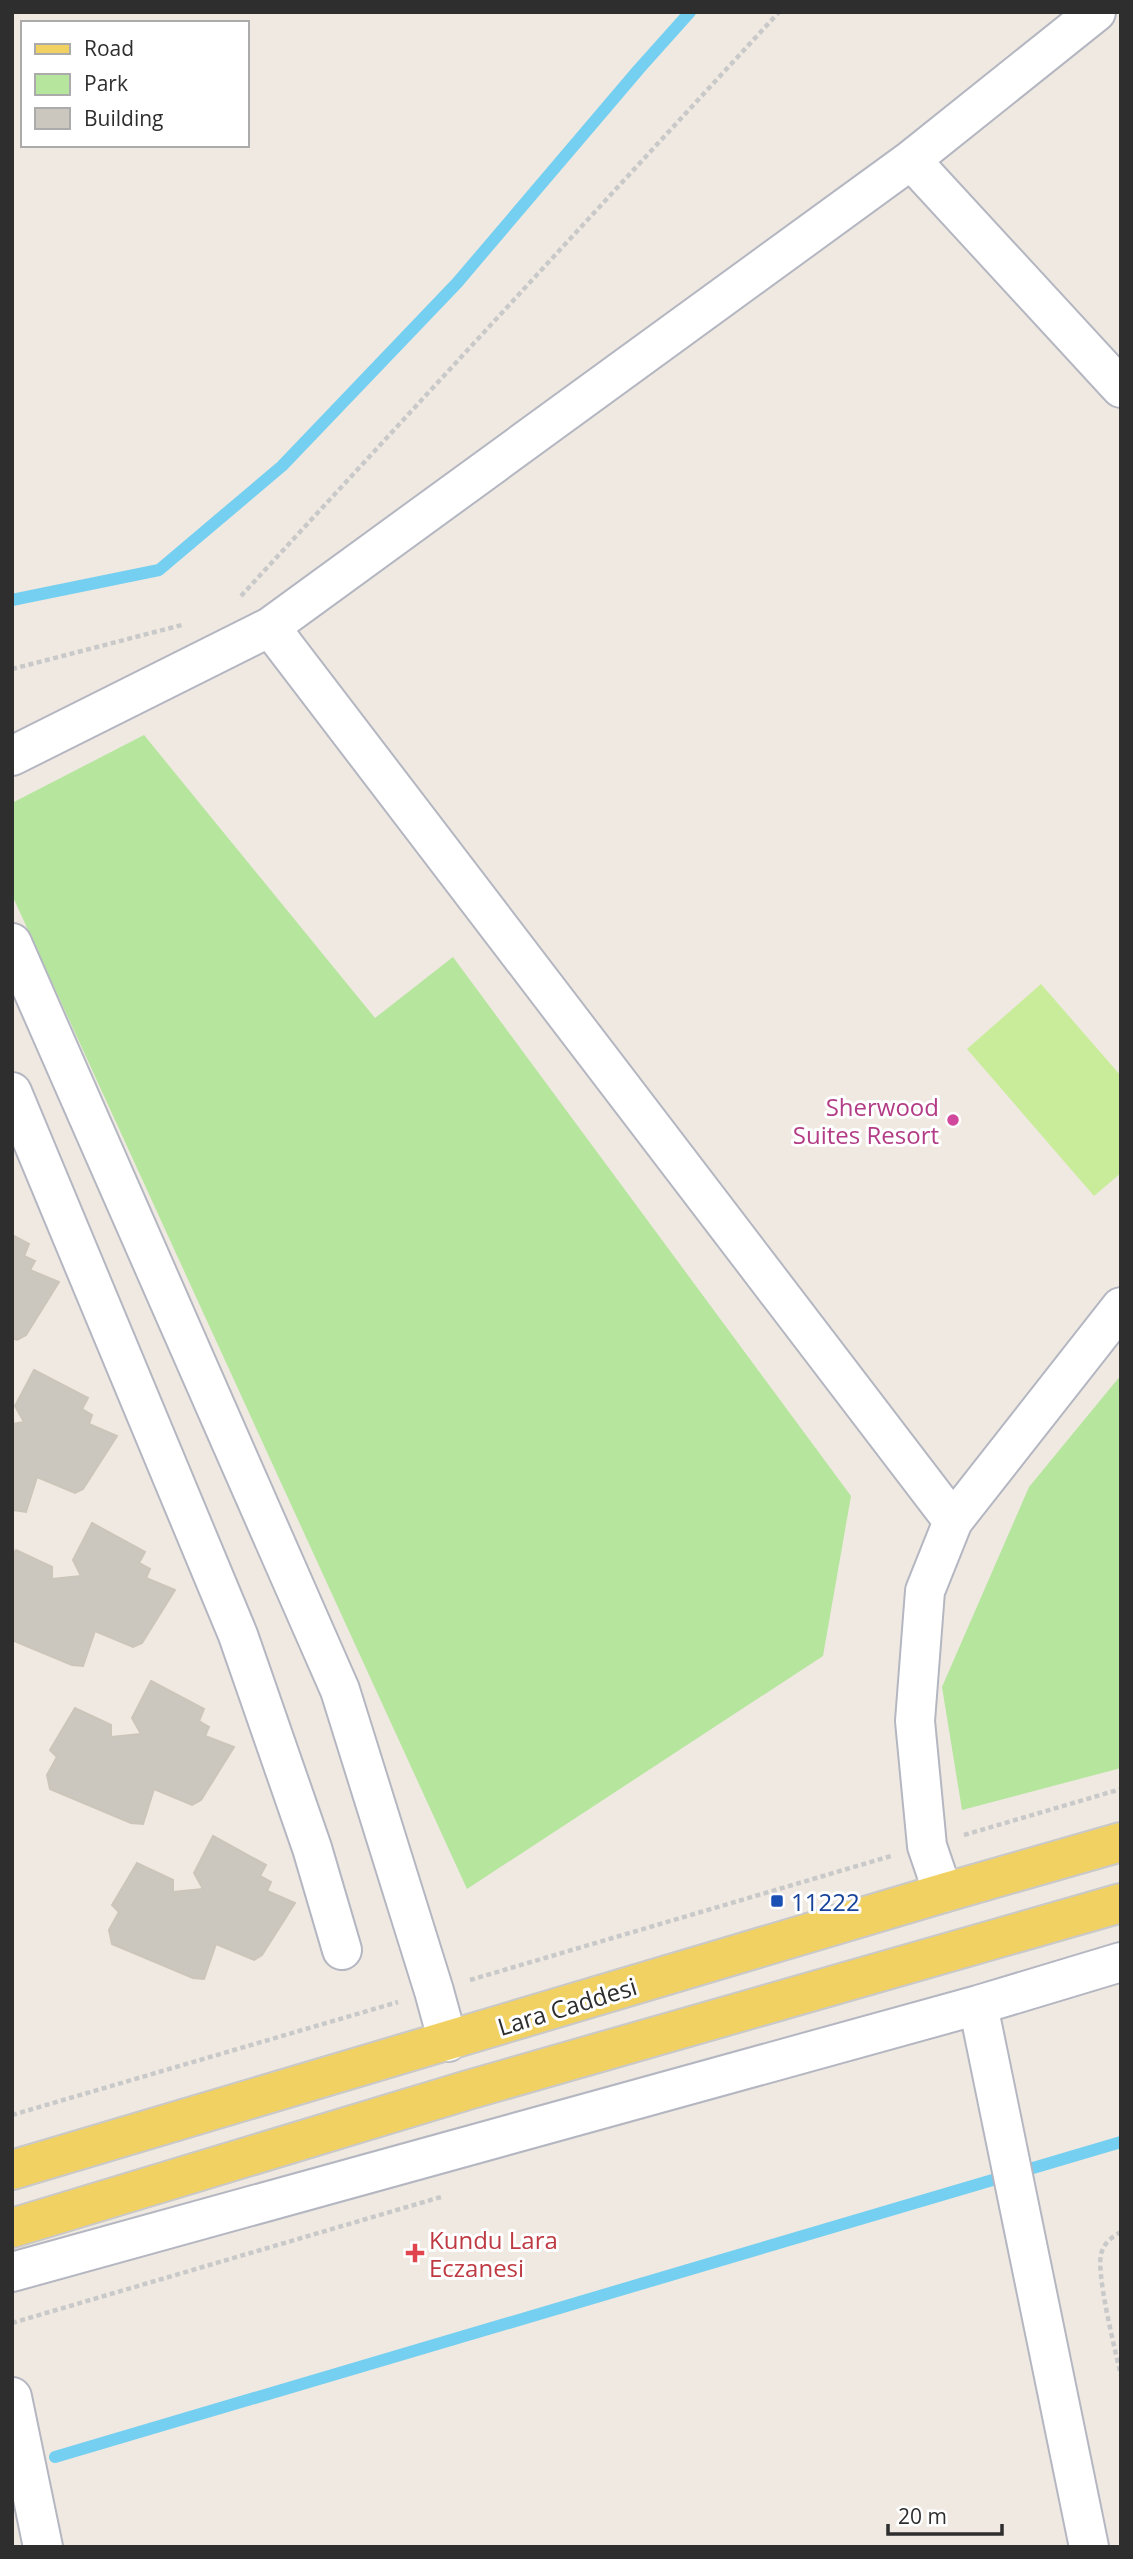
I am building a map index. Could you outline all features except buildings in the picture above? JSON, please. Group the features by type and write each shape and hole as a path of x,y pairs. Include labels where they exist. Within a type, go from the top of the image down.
{"main road":[{"name":"Lara Caddesi","path":"12,2170 1121,1842"},
{"path":"12,2228 468,2090 1121,1903"}],"street":[{"path":"12,756 270,628 911,160 1096,12"},
{"path":"911,160 1121,388"},
{"path":"270,628 953,1521"},
{"path":"12,943 340,1690 448,2042"},
{"path":"12,1092 238,1635 312,1848 342,1950"},
{"path":"943,1893 927,1846 915,1721 925,1591 953,1521 1121,1307"},
{"path":"12,2272 978,2005 1121,1962"},
{"path":"978,2005 1088,2547"},
{"path":"12,2398 43,2547"}],"path":[{"path":"234,603 779,12"},
{"path":"12,669 185,624"},
{"path":"12,2115 1121,1789"},
{"path":"1121,2232 1112,2236 1101,2252 1102,2278 1121,2376"}],"green space":[{"path":"144,735 375,1018 453,957 851,1496 823,1656 467,1889 12,895 12,803"},
{"path":"1041,984 1121,1076 1121,1173 1094,1196 967,1049"},
{"path":"1121,1375 1121,1768 962,1810 942,1687 1029,1487"}],"waterway":[{"path":"12,600 159,570 282,466 457,283 690,12"},
{"path":"55,2457 1121,2142"}],"place":[{"name":"Sherwood Suites Resort","path":"953,1120"},
{"name":"11222","path":"777,1901"},
{"name":"Kundu Lara Eczanesi","path":"415,2253"}]}
